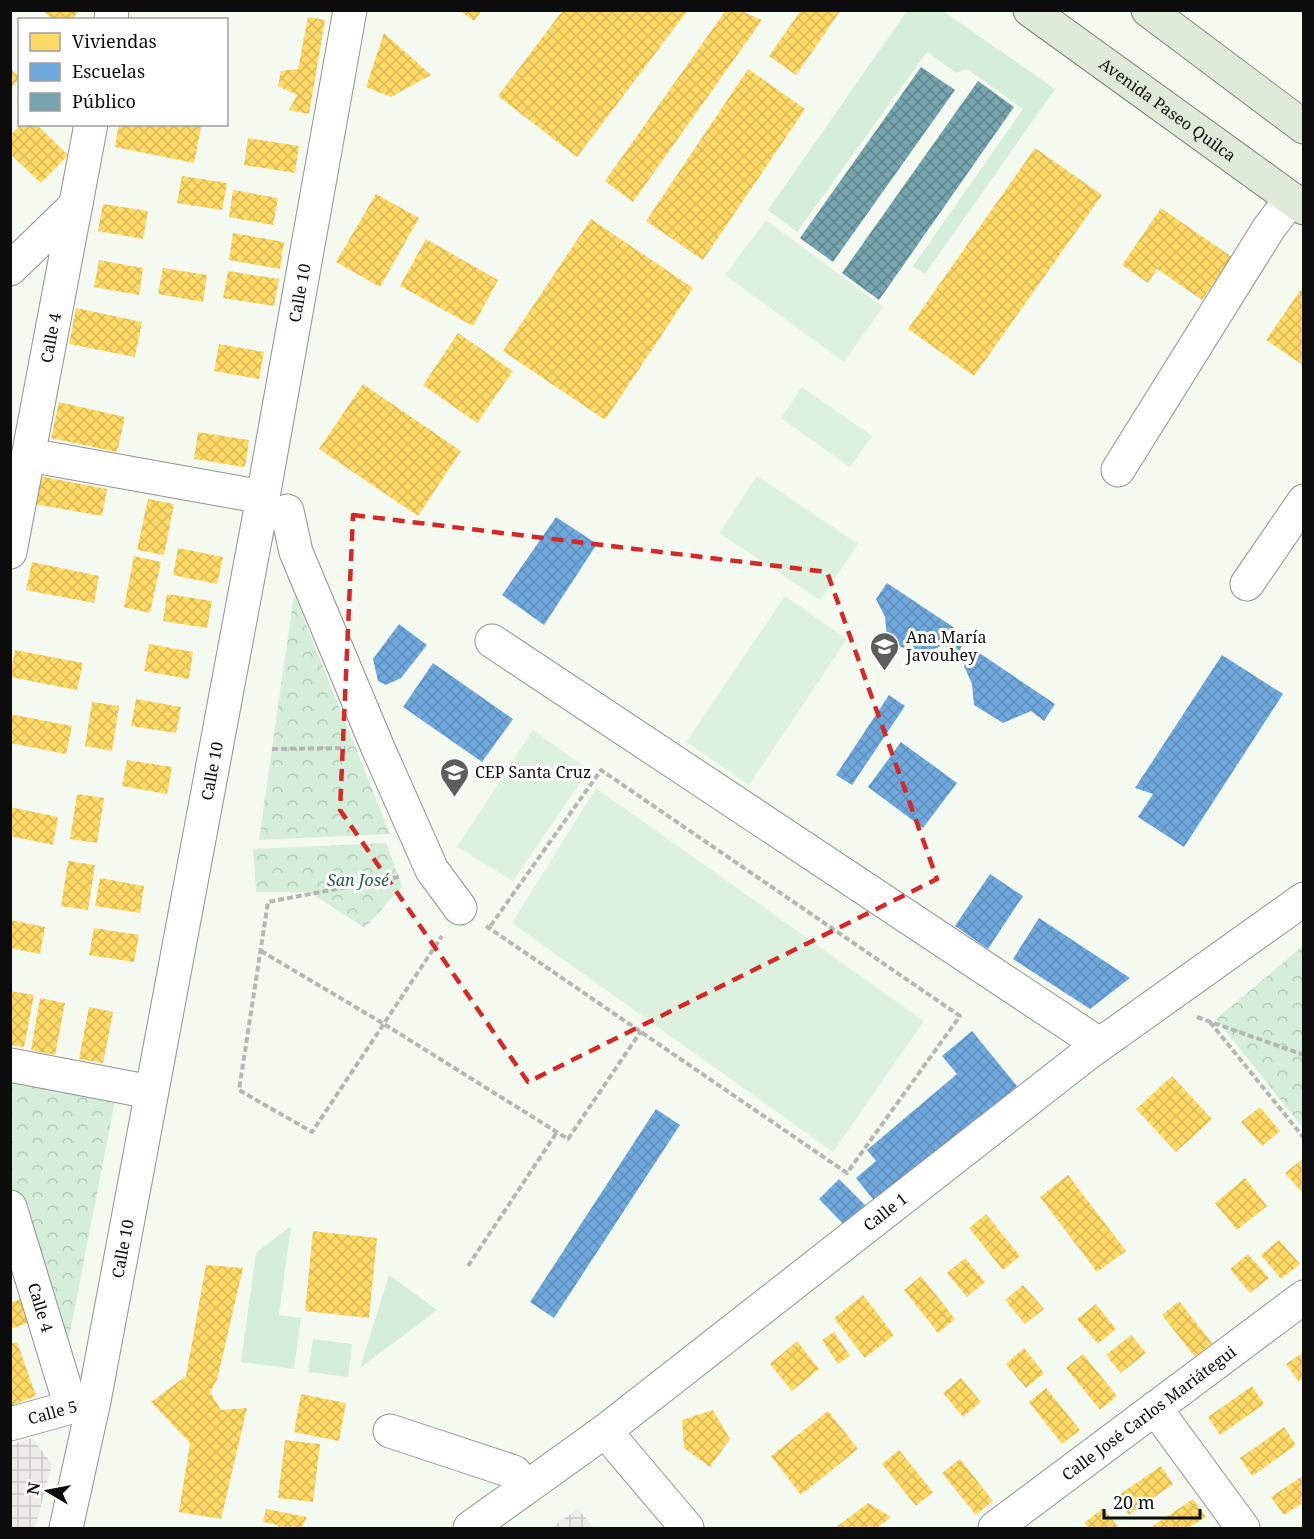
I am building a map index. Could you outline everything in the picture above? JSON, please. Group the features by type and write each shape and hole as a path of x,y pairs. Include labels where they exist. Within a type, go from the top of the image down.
{"main road":[{"name":"Avenida Paseo Quilca","path":"1030,10 1297,203"},
{"path":"1148,10 1304,127"}],"street":[{"name":"Calle 10","path":"66,1528 82,1404 151,1092 275,504 350,10"},
{"name":"Calle 4","path":"10,552 91,126"},
{"path":"1118,470 1269,228 1297,203"},
{"path":"10,269 76,205"},
{"path":"29,455 275,504 432,870 460,908"},
{"path":"1247,584 1304,501"},
{"path":"492,641 1099,1044"},
{"name":"Calle 1","path":"470,1528 605,1431 1099,1044 1304,899"},
{"path":"10,1065 151,1092"},
{"name":"Calle 4","path":"10,1207 82,1404"},
{"name":"Calle José Carlos Mariátegui","path":"995,1528 1304,1297"},
{"name":"Calle 5","path":"10,1424 82,1404"},
{"path":"1155,1408 1243,1528"},
{"path":"390,1431 514,1472 527,1487"},
{"path":"605,1431 687,1528"}],"path":[{"path":"272,749 378,748"},
{"path":"432,870 268,902 239,1090 312,1132 460,908 489,928 847,1173 960,1016 601,770 489,928"},
{"path":"261,951 384,1024 568,1139 641,1032"},
{"path":"1157,1003 1304,1055"},
{"path":"1210,1022 1304,1138"},
{"path":"468,1266 557,1132"}],"highlighted area":[{"path":"353,515 827,572 937,879 528,1082 340,810"}],"shaded area":[{"path":"32,1438 52,1464 35,1528 11,1528 11,1445"},
{"path":"578,1509 594,1528 550,1528"}],"green space":[{"path":"907,11 943,11 1055,89 925,274 913,266 1023,109 967,69 956,73 927,52 797,232 768,210"},
{"path":"766,220 883,307 844,362 725,275"},
{"path":"802,387 872,436 850,467 781,418"},
{"path":"757,476 858,544 820,600 719,533"},
{"path":"294,594 390,834 259,840"},
{"path":"785,596 847,639 749,785 686,742"},
{"path":"533,730 589,770 513,881 457,847"},
{"path":"596,788 924,1021 833,1152 512,923"},
{"name":"San José","path":"386,843 402,886 365,928 309,892 256,892 253,849"},
{"path":"1303,946 1303,1128 1216,1019"},
{"path":"10,1076 116,1096 63,1368 11,1198"},
{"path":"291,1226 279,1315 301,1318 294,1369 241,1362 256,1253"},
{"path":"389,1275 437,1310 360,1368"},
{"path":"313,1339 352,1344 348,1377 308,1372"}],"building: Viviendas":[{"path":"42,10 79,10 73,18 52,18"},
{"path":"459,10 482,10 474,21"},
{"path":"563,10 688,10 577,157 498,96"},
{"path":"726,10 739,10 762,20 633,202 605,181"},
{"path":"801,10 841,10 796,75 769,56"},
{"path":"308,17 325,20 309,114 289,110 297,95 278,86 281,71 298,69"},
{"path":"384,33 431,75 391,97 366,87"},
{"path":"10,69 18,75 18,79 10,89"},
{"path":"748,69 805,109 703,260 646,221"},
{"path":"19,126 38,126 68,155 41,183 10,154 10,136"},
{"path":"119,126 201,127 194,163 115,147"},
{"path":"248,138 299,146 295,173 244,165"},
{"path":"1035,148 1102,195 974,376 908,329"},
{"path":"182,176 227,183 222,210 177,203"},
{"path":"233,190 278,198 273,225 229,217"},
{"path":"376,194 419,218 380,287 336,262"},
{"path":"103,204 148,211 143,239 98,231"},
{"path":"1161,208 1232,257 1202,300 1157,269 1148,283 1122,265"},
{"path":"591,219 693,288 605,420 503,351"},
{"path":"233,233 284,242 280,269 229,260"},
{"path":"426,239 498,280 473,326 400,286"},
{"path":"99,260 143,268 139,295 94,287"},
{"path":"163,268 207,275 203,302 158,294"},
{"path":"228,271 279,279 274,306 223,298"},
{"path":"1304,285 1304,366 1266,340"},
{"path":"76,308 142,322 135,357 69,344"},
{"path":"458,333 513,371 477,423 423,385"},
{"path":"219,344 264,352 259,379 214,371"},
{"path":"363,384 461,451 418,516 319,449"},
{"path":"59,402 125,417 117,452 51,438"},
{"path":"198,432 249,440 245,467 194,459"},
{"path":"39,476 107,489 102,516 34,504"},
{"path":"148,499 174,504 164,555 137,550"},
{"path":"178,548 223,557 217,584 173,575"},
{"path":"134,556 161,562 150,613 124,607"},
{"path":"32,562 99,576 94,603 26,590"},
{"path":"167,594 212,601 207,628 163,621"},
{"path":"149,644 193,652 189,679 144,671"},
{"path":"15,650 83,663 77,690 10,677"},
{"path":"136,699 181,707 176,733 131,726"},
{"path":"92,702 119,706 112,751 85,746"},
{"path":"10,714 72,726 66,754 10,743"},
{"path":"127,760 172,767 167,794 122,786"},
{"path":"77,794 104,798 97,843 70,839"},
{"path":"10,807 58,817 53,845 10,836"},
{"path":"68,861 95,865 88,910 61,906"},
{"path":"100,878 144,886 140,913 95,906"},
{"path":"10,920 45,927 40,954 10,948"},
{"path":"94,928 139,935 134,962 89,955"},
{"path":"10,991 34,995 24,1047 10,1045"},
{"path":"40,998 65,1003 55,1055 31,1050"},
{"path":"89,1007 113,1012 103,1063 79,1059"},
{"path":"1172,1076 1212,1119 1176,1152 1136,1109"},
{"path":"1260,1107 1280,1131 1262,1146 1241,1122"},
{"path":"1304,1158 1304,1195 1285,1173"},
{"path":"1068,1175 1126,1251 1097,1272 1040,1197"},
{"path":"1245,1178 1267,1206 1237,1230 1215,1203"},
{"path":"986,1214 1020,1256 1003,1270 969,1228"},
{"path":"313,1231 377,1238 369,1318 305,1311"},
{"path":"1279,1240 1300,1264 1281,1279 1261,1255"},
{"path":"1248,1254 1269,1278 1250,1293 1230,1269"},
{"path":"965,1258 985,1282 967,1297 947,1273"},
{"path":"206,1265 243,1268 217,1380 210,1392 221,1410 247,1408 221,1519 179,1512 190,1443 151,1402 186,1376"},
{"path":"921,1276 955,1319 938,1333 904,1290"},
{"path":"1023,1285 1044,1309 1025,1324 1005,1300"},
{"path":"863,1295 894,1335 865,1358 834,1318"},
{"path":"21,1299 28,1323 10,1329 10,1303"},
{"path":"1179,1301 1212,1343 1195,1357 1162,1315"},
{"path":"1096,1304 1116,1329 1098,1344 1077,1319"},
{"path":"834,1332 850,1356 838,1364 822,1340"},
{"path":"1131,1335 1146,1353 1121,1373 1106,1355"},
{"path":"797,1341 819,1369 792,1391 770,1364"},
{"path":"17,1342 36,1396 12,1405 10,1344"},
{"path":"1024,1348 1044,1373 1026,1388 1006,1364"},
{"path":"1304,1352 1304,1378 1299,1382 1286,1364"},
{"path":"1083,1354 1117,1396 1100,1410 1066,1368"},
{"path":"961,1378 981,1402 963,1417 943,1393"},
{"path":"1252,1386 1264,1404 1220,1435 1208,1417"},
{"path":"1046,1388 1080,1430 1062,1444 1029,1402"},
{"path":"301,1394 346,1403 339,1441 294,1432"},
{"path":"713,1410 730,1439 710,1467 684,1448 682,1420"},
{"path":"828,1411 858,1449 801,1495 771,1456"},
{"path":"1284,1427 1296,1445 1252,1476 1240,1458"},
{"path":"285,1440 320,1444 313,1502 278,1498"},
{"path":"899,1450 933,1492 916,1506 882,1464"},
{"path":"960,1459 993,1501 976,1515 942,1473"},
{"path":"1161,1466 1173,1484 1129,1515 1116,1497"},
{"path":"1304,1475 1304,1502 1284,1515 1271,1497"},
{"path":"1193,1499 1206,1517 1188,1528 1150,1528"},
{"path":"868,1503 891,1517 877,1528 835,1528"},
{"path":"1103,1508 1119,1528 1089,1528 1084,1523"},
{"path":"266,1509 307,1517 301,1528 278,1528 278,1525 263,1522"}],"building: Escuelas":[{"path":"556,517 597,544 544,625 502,595"},
{"path":"887,583 968,637 957,654 944,645 916,656 887,638 885,617 876,599"},
{"path":"399,624 427,645 401,678 386,685 378,681 373,659"},
{"path":"975,650 1055,704 1044,721 1031,711 1003,723 974,705 972,684 964,666"},
{"path":"1222,655 1283,694 1184,847 1138,817 1153,794 1135,788"},
{"path":"433,663 513,719 482,762 403,707"},
{"path":"889,695 905,706 852,785 836,775"},
{"path":"901,742 957,783 923,828 868,787"},
{"path":"990,874 1023,896 988,949 955,926"},
{"path":"1039,918 1130,978 1090,1009 1013,959"},
{"path":"972,1031 1017,1086 876,1203 856,1178 876,1161 867,1150 957,1074 942,1056"},
{"path":"656,1109 680,1125 554,1318 530,1302"},
{"path":"839,1179 869,1209 848,1229 819,1199"}],"building: Público":[{"path":"921,67 955,90 833,262 800,238"},
{"path":"978,81 1014,107 879,300 842,273"}],"place":[{"name":"Ana María Javouhey","path":"885,672"},
{"name":"CEP Santa Cruz","path":"454,798"}]}
